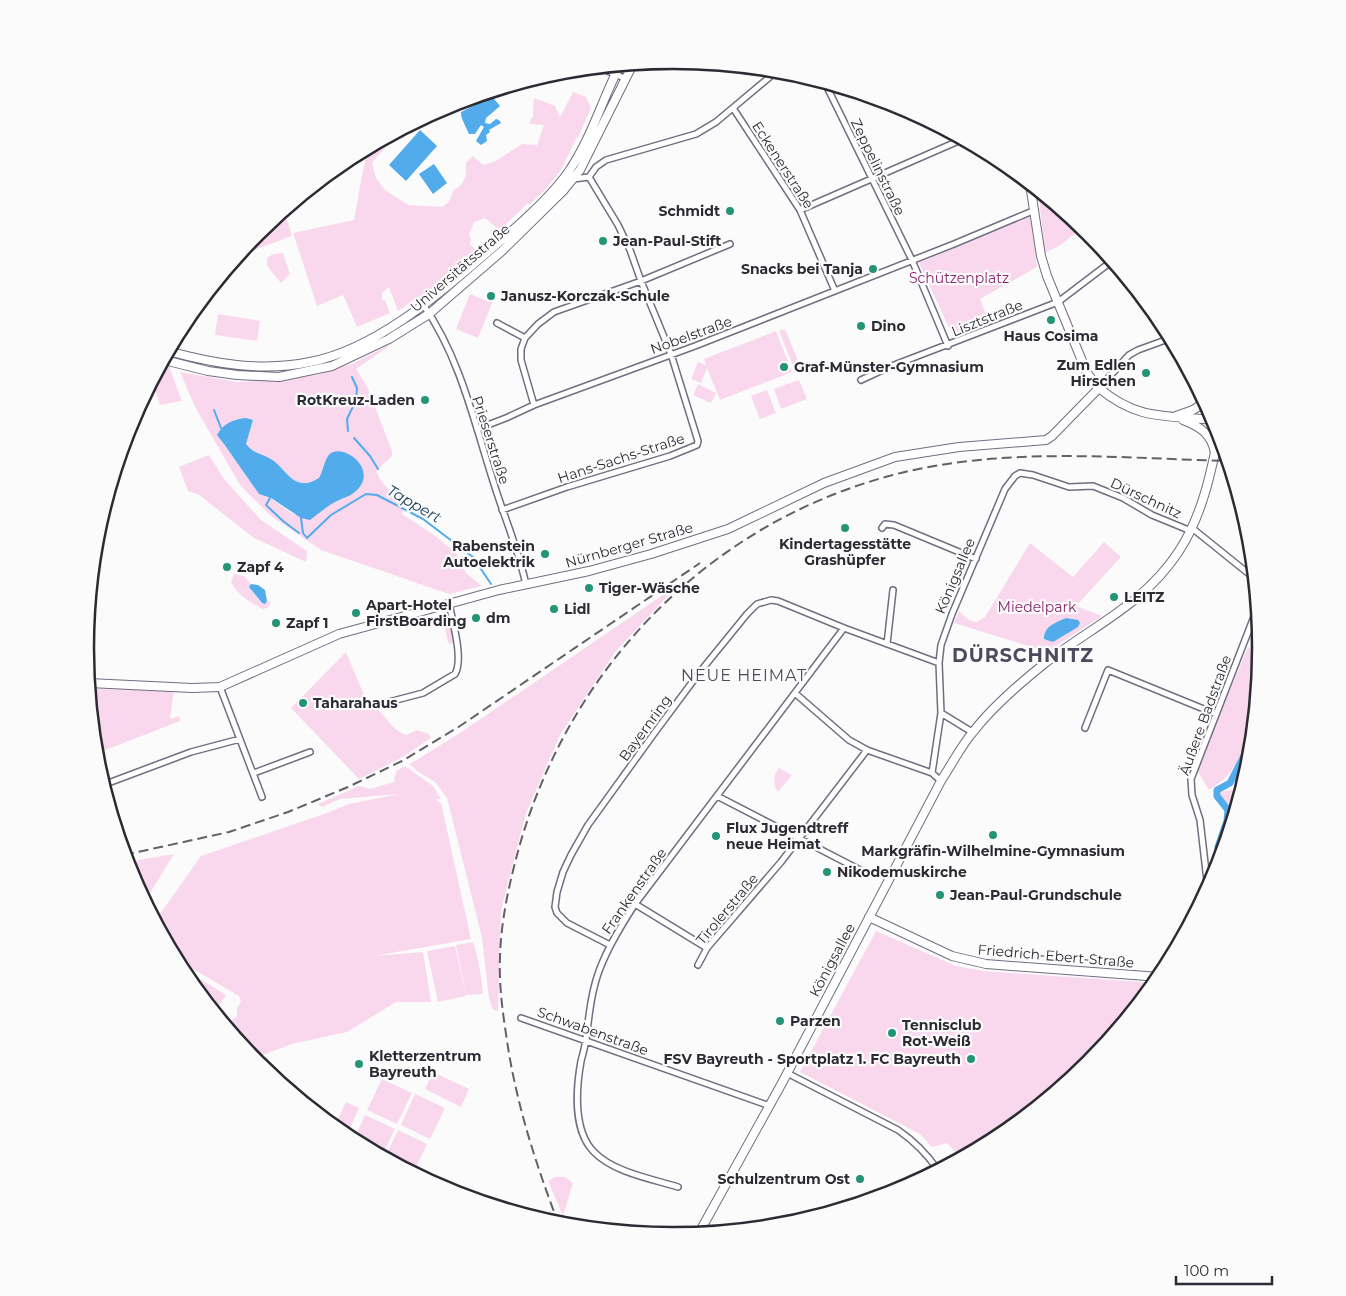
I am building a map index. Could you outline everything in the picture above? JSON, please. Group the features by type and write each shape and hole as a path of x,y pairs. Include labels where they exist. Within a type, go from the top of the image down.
{"main road":[{"name":"Universitätsstraße","path":"169,361 208,371 259,377 300,374 332,366 390,339 429,314 502,251 553,202 572,180 586,158 630,70"},
{"name":"Universitätsstraße","path":"174,353 212,362 240,366 280,366 311,362 367,341 424,306 494,247 557,186 577,158 616,74"},
{"path":"1032,193 1041,256 1087,373 1099,388 1111,398 1134,410 1146,414 1205,419"},
{"name":"Nürnberger Straße","path":"95,683 192,688 220,687 333,636 449,603 589,571 728,529 824,484 895,456 959,447 1046,440 1099,388"},
{"path":"1171,417 1193,410 1199,406"},
{"path":"1171,417 1194,424 1202,429 1212,442 1215,453"},
{"name":"Königsallee","path":"703,1226 770,1106 941,780 972,732 1014,689 1044,664 1138,598 1167,567 1191,529 1203,497 1216,447"},
{"name":"Friedrich-Ebert-Straße","path":"869,917 952,956 977,962 1018,967 1151,976"}],"street":[{"path":"612,72 626,78"},
{"path":"572,180 589,177 596,167 606,160 696,134 716,122 770,77"},
{"name":"Zeppelinstraße","path":"829,90 912,260"},
{"name":"Eckenerstraße","path":"734,108 800,210 835,291"},
{"path":"800,210 955,142"},
{"name":"Hans-Sachs-Straße","path":"502,510 567,486 670,456 697,446 698,441 671,354 630,250 618,225 589,177"},
{"path":"948,346 912,260 1035,210"},
{"path":"534,405 521,360 521,349 525,338 538,324 554,312 641,280 730,244"},
{"name":"Nobelstraße","path":"477,429 534,405 695,346 912,260"},
{"name":"Lisztstraße","path":"861,380 1058,302 1108,264"},
{"name":"Prieserstraße","path":"424,306 448,345 519,557 526,585"},
{"path":"497,323 525,338"},
{"path":"1099,388 1133,352 1164,341"},
{"name":"Königsallee","path":"932,773 941,713 939,663 941,645 947,626 1005,489 1015,476 1020,473 1033,475"},
{"name":"Dürschnitz","path":"1033,475 1069,487 1093,486 1123,498 1152,515 1191,529 1247,573"},
{"path":"882,528 885,524 894,525 976,558"},
{"path":"887,644 893,590"},
{"name":"Bayernring","path":"610,945 567,923 557,913 555,900 563,872 588,824 695,678 757,604 771,600 778,601 939,663"},
{"path":"385,703 423,693 455,674 458,665 457,647 449,603"},
{"name":"Äußere Badstraße","path":"1206,874 1200,820 1192,795 1191,779 1251,623"},
{"name":"Frankenstraße","path":"678,1187 615,1167 595,1153 585,1141 581,1131 578,1111 581,1063 593,990 610,945 635,904 796,694 844,628"},
{"path":"1085,728 1108,670 1216,714"},
{"path":"220,687 262,797"},
{"path":"796,694 849,740 867,750 932,773 941,780"},
{"path":"941,713 972,732"},
{"path":"110,783 191,752 240,739"},
{"name":"Tirolerstraße","path":"698,965 707,948 755,893 867,750"},
{"path":"254,773 310,752"},
{"path":"717,796 868,874"},
{"path":"635,904 707,948"},
{"name":"Schwabenstraße","path":"521,1018 770,1106"},
{"path":"787,1073 898,1130 914,1141 934,1165"}],"green space":[{"path":"573,92 586,97 591,108 561,170 545,190 503,227 497,228 485,218 474,222 469,235 471,239 470,245 475,248 476,252 443,281 398,311 389,287 382,293 382,300 385,300 390,313 357,327 343,295 317,306 293,233 354,220 367,156 389,143 372,163 376,178 385,190 408,205 442,207 449,202 453,191 461,185 466,176 466,162 473,156 483,165 494,162 522,144 537,145 544,125 529,124 533,116 534,98 555,106 560,117"},
{"path":"1039,199 1077,232 1062,244 1045,253"},
{"name":"Schützenplatz","path":"1031,216 1037,267 980,299 989,322 953,336 919,263"},
{"path":"286,217 292,236 251,251"},
{"path":"283,253 290,274 281,283 267,266 267,258 273,254"},
{"path":"470,294 492,303 478,338 456,329"},
{"path":"218,314 260,321 257,341 215,335"},
{"path":"785,329 801,368 795,371 779,331"},
{"path":"776,331 792,372 720,400 707,368 701,383 691,379 698,362 706,365 704,359"},
{"path":"388,347 356,369 367,386 392,451 392,456 376,471 388,489 406,500 402,514 434,535 456,553 466,573 482,586 449,594 321,550 270,515 240,485 195,407 180,372 237,382 280,380 317,375 352,364","holes":["246,418 253,420 246,444 254,451 274,461 294,480 306,483 319,478 328,457 333,453 340,452 348,454 361,465 364,473 356,491 310,519 293,514 270,498 259,494 224,444 235,419"]},
{"path":"168,363 182,401 160,405 155,389"},
{"path":"799,380 807,399 781,409 774,389"},
{"path":"698,384 716,393 711,403 693,395"},
{"path":"767,390 776,413 760,419 751,396"},
{"path":"209,455 224,479 261,520 307,551 306,562 254,538 198,494 188,491 179,467"},
{"name":"Miedelpark","path":"1104,542 1121,557 1076,606 1102,616 1042,655 1035,648 954,623 959,611 969,620 976,622 985,617 1030,543 1073,577"},
{"path":"234,574 244,576 251,584 249,587 261,603 271,602 267,608 263,609 254,604 237,591 231,582"},
{"path":"679,584 615,652 560,735 526,813 501,910 498,1011 493,1010 489,998 482,938 447,798 435,782 417,771 410,764 463,731"},
{"path":"445,610 449,612 455,642 452,644 448,643 442,613"},
{"path":"1248,647 1252,648 1251,686 1242,752 1237,763 1225,778 1209,790 1197,770"},
{"path":"346,652 369,707 377,708 401,733 406,735 417,730 429,734 431,738 401,758 359,779 291,708"},
{"path":"95,689 174,690 170,719 180,716 180,721 103,751"},
{"path":"405,766 433,786 441,799 435,799 441,803 471,939 374,956 423,952 431,1002 396,1002 347,1032 292,1044 261,1056 230,1021 237,1016 237,1008 241,1001 239,996 189,967 159,915 201,856 349,804 399,794 340,799 322,807 318,804 359,786 370,789 394,782 396,771"},
{"path":"779,768 792,775 778,792 774,780"},
{"path":"1238,774 1230,806 1221,796 1222,791 1234,790"},
{"path":"174,854 149,895 134,861"},
{"path":"876,931 956,966 984,971 1146,982 1109,1030 1055,1084 995,1130 957,1153 947,1143 932,1147 920,1134 800,1072"},
{"path":"473,942 481,974 483,994 466,995 456,945"},
{"path":"455,946 466,996 438,1002 427,951"},
{"path":"200,979 226,995 219,1006 213,1001 199,981"},
{"path":"433,1072 469,1089 461,1107 425,1089"},
{"path":"382,1079 412,1093 397,1124 367,1110"},
{"path":"415,1094 445,1108 430,1139 401,1125"},
{"path":"346,1102 359,1108 350,1129 337,1120"},
{"path":"365,1115 395,1129 385,1151 356,1133"},
{"path":"398,1130 427,1144 416,1167 387,1152"},
{"path":"555,1177 565,1177 573,1183 563,1216 548,1181"}],"water":[{"path":"493,97 500,106 486,118 485,123 490,124 496,119 501,123 489,130 490,132 486,135 487,141 481,145 476,141 484,127 481,125 475,134 469,134 461,114 461,112"},
{"path":"420,130 437,146 406,181 389,165"},
{"path":"434,164 447,183 433,194 419,174"},
{"path":"246,418 253,420 246,444 254,451 274,461 294,480 306,483 319,478 328,456 333,452 341,451 356,459 361,466 364,474 362,482 354,493 332,504 310,520 301,518 271,498 259,494 217,435 229,423"},
{"path":"251,584 258,585 265,590 267,601 265,604 249,587"},
{"path":"1066,618 1078,620 1080,623 1078,627 1053,642 1044,639 1048,628"}],"waterway":[{"path":"348,431 347,419 356,400 357,388 352,377"},
{"path":"214,410 221,428"},
{"path":"354,438 370,456 378,469"},
{"name":"Tappert","path":"301,518 303,533 307,538 331,515 366,494 377,495 423,519 473,557 491,584"},
{"name":"Tappert","path":"270,498 266,505 299,533"},
{"path":"1227,816 1228,810 1217,796 1217,790 1230,783 1241,762"}],"railway":[{"path":"555,1215 520,1107 510,1059 501,996 502,928 516,858 543,779 574,718 612,662 656,611 707,567 763,529 824,499 889,476 931,467 1015,457 1058,456 1222,461"},
{"path":"132,853 229,832 288,812 348,787 402,761 460,726 700,563"}],"place":[{"name":"Schmidt","path":"730,211"},
{"name":"Jean-Paul-Stift","path":"603,241"},
{"name":"Snacks bei Tanja","path":"873,269"},
{"name":"Janusz-Korczak-Schule","path":"491,296"},
{"name":"Haus Cosima","path":"1051,320"},
{"name":"Dino","path":"861,326"},
{"name":"Graf-Münster-Gymnasium","path":"784,367"},
{"name":"Zum Edlen Hirschen","path":"1146,373"},
{"name":"RotKreuz-Laden","path":"425,400"},
{"name":"Kindertagesstätte Grashüpfer","path":"845,528"},
{"name":"Rabenstein Autoelektrik","path":"545,554"},
{"name":"Zapf 4","path":"227,567"},
{"name":"Tiger-Wäsche","path":"589,588"},
{"name":"LEITZ","path":"1114,597"},
{"name":"Lidl","path":"554,609"},
{"name":"Apart-Hotel FirstBoarding","path":"356,613"},
{"name":"dm","path":"476,618"},
{"name":"Zapf 1","path":"276,623"},
{"name":"Taharahaus","path":"303,703"},
{"name":"Markgräfin-Wilhelmine-Gymnasium","path":"993,835"},
{"name":"Flux Jugendtreff neue Heimat","path":"716,836"},
{"name":"Nikodemuskirche","path":"827,872"},
{"name":"Jean-Paul-Grundschule","path":"940,895"},
{"name":"Parzen","path":"780,1021"},
{"name":"Tennisclub Rot-Weiß","path":"892,1033"},
{"name":"FSV Bayreuth - Sportplatz 1. FC Bayreuth","path":"971,1059"},
{"name":"Kletterzentrum Bayreuth","path":"359,1064"},
{"name":"Schulzentrum Ost","path":"860,1179"}],"district":[{"name":"DÜRSCHNITZ","path":"1023,655"},
{"name":"NEUE HEIMAT","path":"744,675"}]}
